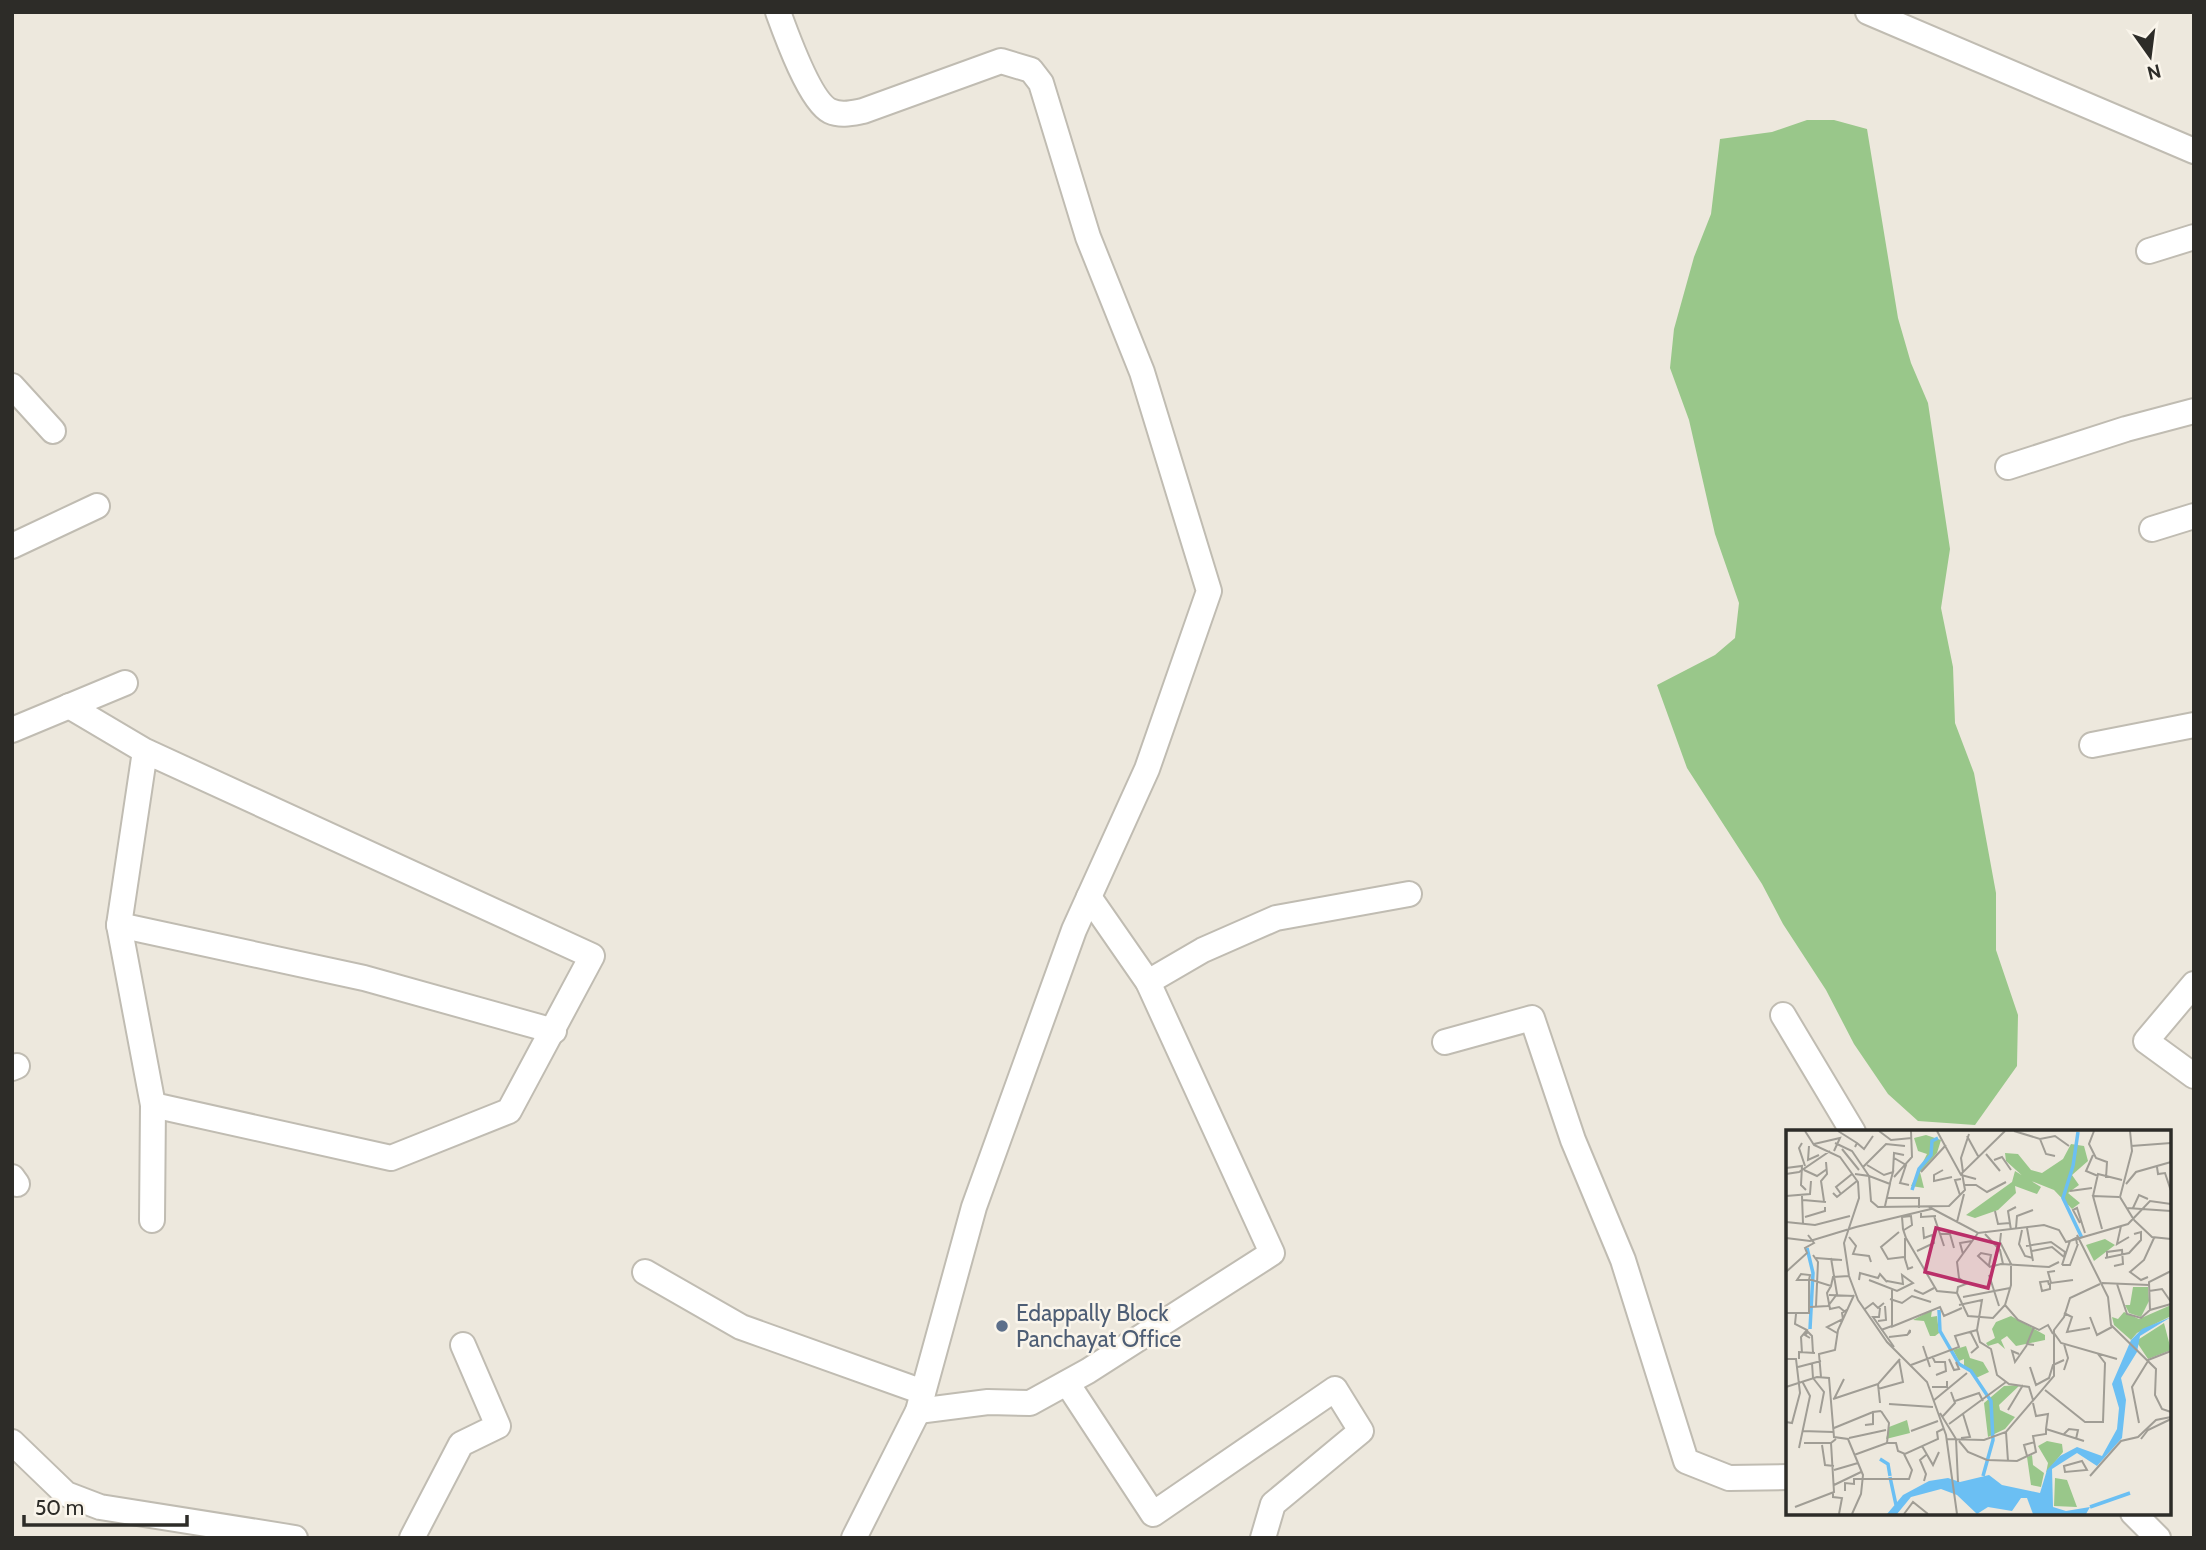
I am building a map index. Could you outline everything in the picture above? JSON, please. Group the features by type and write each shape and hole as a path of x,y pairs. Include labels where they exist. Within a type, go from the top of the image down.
{"street":[{"path":"778,12 823,106 842,114 863,111 1001,61 1031,70 1041,83 1088,237 1142,372 1209,591 1147,769 1089,897 974,1207 921,1401 854,1538"},
{"path":"1868,12 2194,151"},
{"path":"2149,251 2194,237"},
{"path":"12,386 53,431"},
{"path":"2008,467 2126,429 2194,411"},
{"path":"12,546 97,506"},
{"path":"2152,529 2194,516"},
{"path":"13,729 125,683"},
{"path":"69,706 145,751 592,956 509,1111 391,1158 153,1105"},
{"path":"2092,745 2194,725"},
{"path":"145,751 119,925 153,1105 152,1220"},
{"path":"1148,982 1203,950 1276,918 1409,894"},
{"path":"645,1272 741,1327 921,1401 1030,1403 1067,1383 1272,1253 1148,982 1089,897"},
{"path":"119,925 364,978 554,1031"},
{"path":"2194,984 2146,1041 2194,1076"},
{"path":"1783,1015 1852,1130"},
{"path":"1445,1042 1531,1018 1573,1140 1623,1260 1686,1461 1729,1478 1786,1477"},
{"path":"412,1538 461,1444 498,1426 463,1345"},
{"path":"1067,1383 1153,1514 1335,1389 1361,1431 1273,1504 1263,1538"},
{"path":"12,1442 66,1494 100,1507 295,1538"},
{"path":"2135,1515 2158,1538"}],"green space":[{"path":"1807,120 1834,120 1867,129 1898,318 1911,363 1928,403 1950,549 1941,608 1953,667 1955,723 1974,773 1996,893 1996,950 2018,1015 2017,1066 1975,1125 1918,1121 1888,1094 1854,1044 1826,990 1783,924 1762,884 1687,768 1657,685 1715,655 1735,638 1739,603 1715,534 1689,420 1670,368 1674,329 1694,257 1711,214 1720,139 1772,132"}],"place":[{"name":"Edappally Block Panchayat Office","path":"1002,1326"}]}
